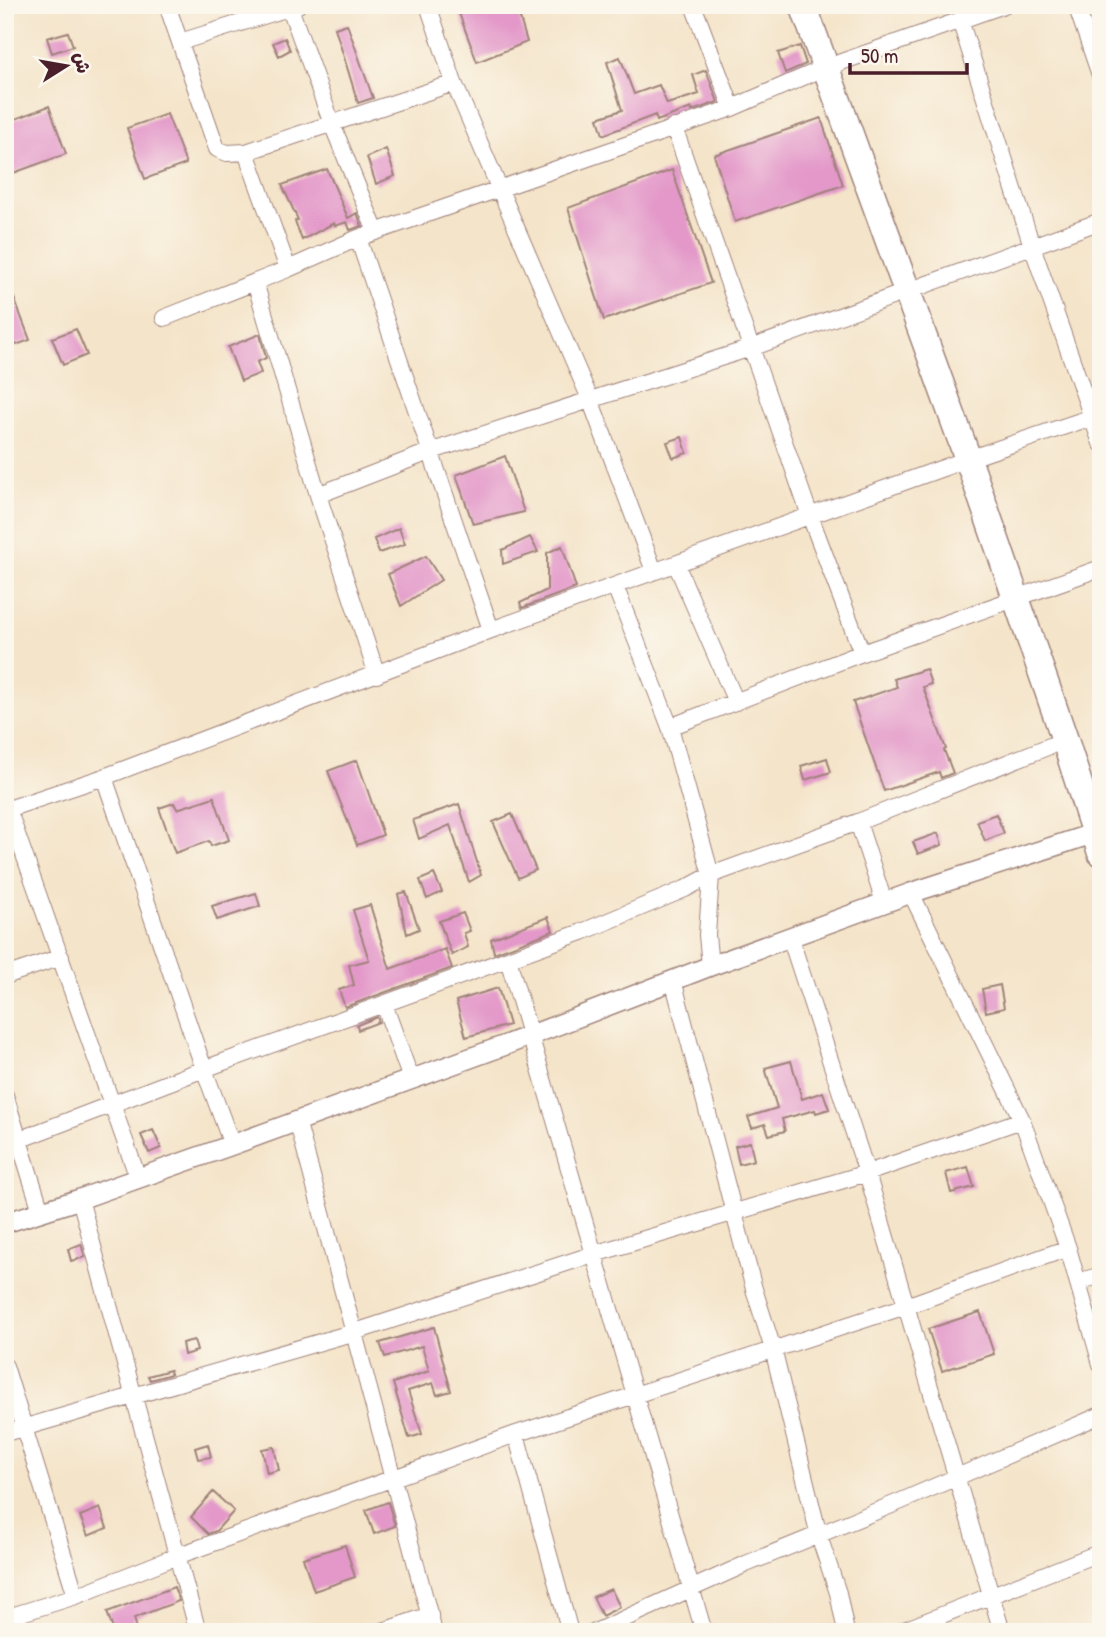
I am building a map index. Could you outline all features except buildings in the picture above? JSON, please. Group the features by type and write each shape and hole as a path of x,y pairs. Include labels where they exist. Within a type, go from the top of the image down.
{"highway":[{"path":"803,5 968,459 1098,839"}],"street":[{"path":"167,5 218,149 227,153 246,152 454,83"},
{"path":"428,5 454,83 590,399 654,572"},
{"path":"693,5 732,108"},
{"path":"164,318 358,238 732,108 824,68 1004,5"},
{"path":"1076,5 1101,78"},
{"path":"180,42 294,7 332,124 376,232"},
{"path":"960,20 1032,246 1096,416 1101,443"},
{"path":"674,128 810,516 862,653"},
{"path":"246,152 288,269"},
{"path":"318,495 429,452 751,348 1101,221"},
{"path":"358,238 491,629"},
{"path":"255,282 318,495 377,675"},
{"path":"138,1178 114,1104 7,809 104,777 377,675 491,629 1096,416"},
{"path":"676,564 736,702"},
{"path":"670,727 862,653 1101,568"},
{"path":"615,586 670,727 711,875 707,935 710,966"},
{"path":"13,1142 204,1069 508,960 685,889 711,875 858,822 1065,740"},
{"path":"104,777 232,1145"},
{"path":"858,822 884,902"},
{"path":"5,1223 232,1145 911,892 1098,839"},
{"path":"911,892 1022,1120 1068,1248 1101,1364"},
{"path":"790,937 867,1173 1002,1632"},
{"path":"5,976 61,957"},
{"path":"508,960 704,1632"},
{"path":"673,980 754,1289 773,1349 819,1536 838,1592 846,1632"},
{"path":"384,1004 411,1079"},
{"path":"5,1095 13,1142 41,1211"},
{"path":"297,1120 434,1632"},
{"path":"5,1433 355,1332 594,1254 867,1173 1022,1120"},
{"path":"80,1199 198,1632"},
{"path":"5,1618 76,1596 177,1556 516,1434 572,1418 633,1395 906,1306 1068,1248"},
{"path":"1079,1282 1101,1275"},
{"path":"5,1366 76,1596"},
{"path":"594,1632 746,1564 819,1536 1101,1415"},
{"path":"516,1434 570,1632"},
{"path":"899,1632 1101,1552"},
{"path":"380,1632 430,1615"}]}
